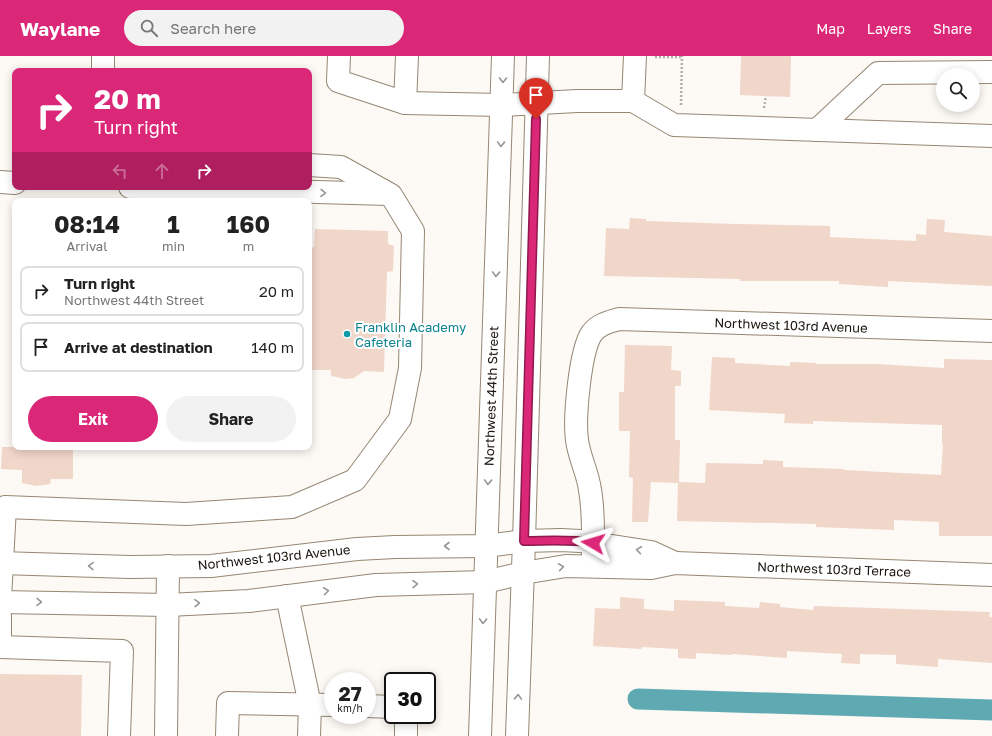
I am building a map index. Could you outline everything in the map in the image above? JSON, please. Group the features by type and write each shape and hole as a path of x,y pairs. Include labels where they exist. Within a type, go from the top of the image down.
{"street":[{"path":"103,56 103,68"},
{"path":"339,56 338,81 405,103 502,105 577,101 633,101 674,125 681,126 992,136"},
{"path":"405,103 407,56"},
{"name":"Northwest 44th Street","path":"480,736 484,582 503,56"},
{"path":"517,736 538,56"},
{"path":"633,101 635,56"},
{"path":"817,130 878,73 992,72"},
{"path":"312,165 341,167 391,194 413,232 410,368 400,419 355,480 292,507 186,514 2,505 0,601 168,605 249,601 376,585 484,582 523,573"},
{"path":"0,182 12,183"},
{"path":"242,190 391,194"},
{"name":"Northwest 103rd Avenue","path":"593,543 593,514 590,488 577,439 576,419 582,363 586,344 593,332 603,324 619,319 992,331"},
{"name":"Northwest 103rd Terrace","path":"524,541 580,541 651,552 675,564"},
{"name":"Northwest 103rd Avenue","path":"1,563 130,567 211,566 357,549 486,546 524,541"},
{"path":"593,543 593,566"},
{"name":"Northwest 103rd Terrace","path":"523,573 566,566 651,568 675,564 992,575"},
{"path":"168,566 168,734"},
{"path":"287,596 310,705 309,736"},
{"path":"0,616 0,647 122,651 118,736"},
{"path":"227,736 228,703 324,705"},
{"path":"406,724 406,736"}],"path":[{"path":"681,126 682,56"}],"building":[{"path":"741,56 791,56 790,97 740,95"},
{"path":"630,218 646,219 646,221 830,226 830,237 916,241 916,234 926,235 927,219 945,220 944,232 992,236 992,286 888,281 888,287 839,284 839,281 740,281 740,279 604,276 606,228 629,229"},
{"name":"Franklin Academy Cafeteria","path":"315,229 388,231 388,244 394,246 393,271 387,272 384,372 364,371 354,378 346,379 331,376 331,370 312,370 312,248 314,247"},
{"path":"625,345 672,346 671,370 681,371 681,386 675,386 675,440 680,440 679,482 705,483 706,463 763,464 763,460 783,461 783,467 941,475 943,444 942,425 813,421 813,424 784,423 785,414 709,410 712,357 735,358 735,363 790,366 790,362 816,364 876,364 944,368 944,359 992,360 992,536 939,536 939,522 894,520 894,530 816,527 816,524 677,521 678,483 651,482 648,522 632,522 633,478 629,477 630,431 619,431 619,392 624,392"},
{"path":"2,447 12,447 12,450 73,450 73,479 51,479 50,484 36,486 22,483 22,470 1,469"},
{"path":"620,597 644,599 644,609 674,611 674,600 725,602 725,606 759,608 760,602 780,604 780,607 813,610 814,606 990,612 989,617 992,617 992,663 938,659 938,667 896,664 896,655 860,654 860,664 841,663 842,654 787,651 787,658 696,653 696,659 678,658 678,649 642,647 641,649 593,646 595,608 620,609"},
{"path":"0,674 82,675 81,736 0,736"}],"waterway":[{"path":"638,699 992,710"}],"place":[{"name":"Franklin Academy Cafeteria","path":"347,334"}],"route":[{"path":"536,119 524,541 561,540 593,543"}]}
